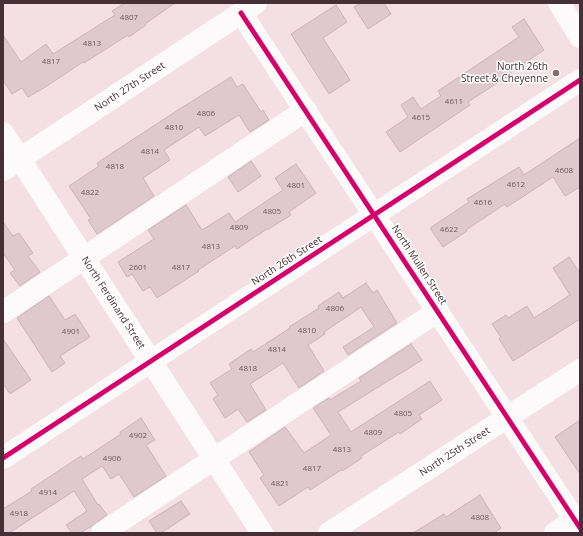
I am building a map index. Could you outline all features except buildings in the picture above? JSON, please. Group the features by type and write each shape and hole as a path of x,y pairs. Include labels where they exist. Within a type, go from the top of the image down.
{"street":[{"path":"559,3 580,37"},
{"name":"North Mullen Street","path":"249,8 306,110 577,524"},
{"name":"North 27th Street","path":"11,165 249,8"},
{"name":"North 26th Street","path":"3,458 580,80"},
{"path":"3,312 306,110"},
{"name":"North Ferdinand Street","path":"3,133 11,165 84,258 262,533"},
{"path":"102,533 438,311"},
{"name":"North 25th Street","path":"329,533 580,370"},
{"path":"555,533 577,524"}],"cycle path":[{"path":"241,13 580,528"},
{"path":"3,458 580,80"}],"place":[{"name":"North 26th Street & Cheyenne","path":"556,73"}]}
